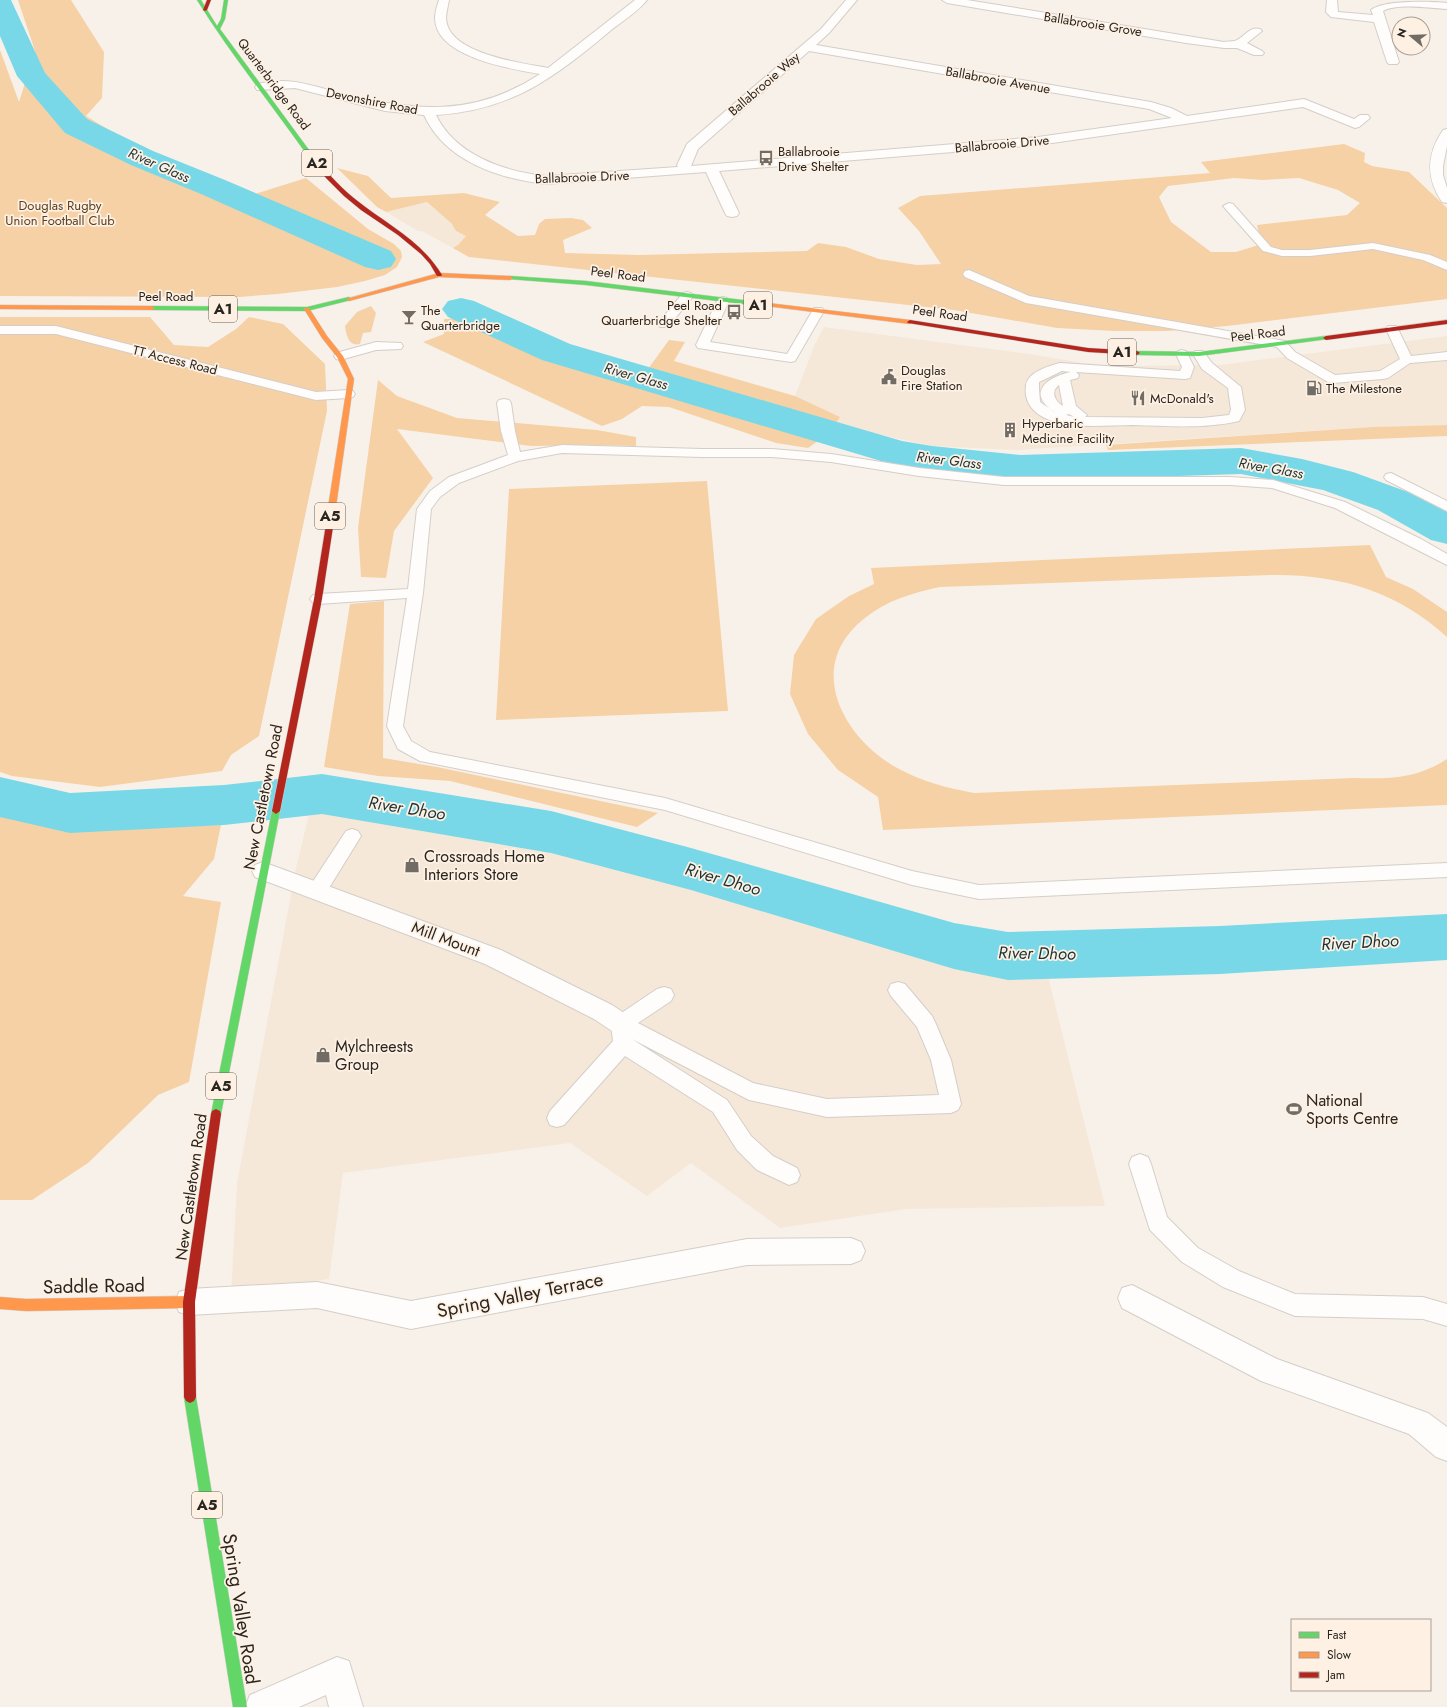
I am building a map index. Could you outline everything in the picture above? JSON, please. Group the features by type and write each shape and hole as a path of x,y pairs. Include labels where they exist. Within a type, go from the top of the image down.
{"main road":[{"name":"Quarterbridge Road","path":"199,0 217,30 330,180 352,200 423,251 435,266 439,275"},
{"path":"206,10 209,0"},
{"path":"217,30 223,19 226,0"},
{"name":"Peel Road","path":"0,308 307,310 439,275 556,280 940,326 1062,346 1104,351 1199,354 1447,322"},
{"name":"New Castletown Road","path":"189,1302 218,1099 318,599 351,379 340,356 324,337 307,310"},
{"name":"Saddle Road","path":"0,1303 189,1302"},
{"name":"Spring Valley Road","path":"189,1302 190,1403 240,1707"}],"street":[{"path":"444,0 439,18 442,29 456,45 491,61 550,72"},
{"name":"Devonshire Road","path":"261,87 278,84 295,85 387,107 429,112 473,106 498,99 521,90 550,72 642,0"},
{"name":"Ballabrooie Way","path":"686,171 684,165 692,147 807,47 829,26 852,0"},
{"name":"Ballabrooie Grove","path":"948,0 1186,40 1224,45 1238,44"},
{"path":"1332,1 1332,12 1335,15 1379,19"},
{"path":"1394,62 1377,10 1387,4 1447,6"},
{"path":"1258,54 1238,44 1260,29"},
{"name":"Ballabrooie Avenue","path":"807,47 1151,106 1167,111 1186,120"},
{"name":"Ballabrooie Drive","path":"429,112 434,123 448,141 471,158 502,172 525,178 562,180 1038,141 1304,103 1355,124"},
{"path":"1447,133 1442,157 1441,192 1447,199"},
{"path":"711,168 732,213"},
{"name":"Mill Mount","path":"263,871 286,881 317,891 493,957 603,1012 622,1034"},
{"name":"Spring Valley Terrace","path":"189,1302 317,1295 411,1315 747,1252 851,1251"},
{"path":"1132,1298 1271,1371 1418,1423 1447,1446"},
{"path":"262,1707 337,1674 346,1707"}],"lane":[{"path":"1229,206 1267,249 1282,253 1310,253 1373,246 1426,257 1447,266"},
{"path":"969,274 1026,299 1281,344 1291,355 1333,378 1383,375 1407,360 1447,356"},
{"path":"664,324 687,296"},
{"path":"723,301 702,345 791,358 818,311"},
{"path":"1392,329 1407,360"},
{"name":"TT Access Road","path":"0,330 56,330 316,396 348,394"},
{"path":"340,356 376,346 397,346"},
{"path":"1062,346 1062,372 1068,393 1070,408 1080,415"},
{"path":"1182,354 1188,367 1185,375"},
{"path":"1199,354 1208,366 1234,387 1238,410 1234,418 1202,422 1074,421 1058,418 1048,414 1034,403 1032,389 1033,381 1037,377 1062,372 1167,379 1185,375 1211,377 1225,380"},
{"path":"1062,372 1048,387 1047,398 1055,408 1064,412 1080,415 1139,415 1202,422"},
{"path":"504,403 508,431 515,457"},
{"path":"1447,560 1416,542 1340,505 1273,484 1230,481 1004,481 919,472 831,458 772,453 702,454 562,449 515,457 454,480 435,494 424,509 415,593 395,726 404,745 426,757 665,804 912,878 979,892 1447,870"},
{"path":"1391,477 1447,506"},
{"path":"318,599 415,593"},
{"path":"317,891 352,836"},
{"path":"622,1034 649,1037 749,1091 827,1108 951,1104 941,1060 925,1022 898,990"},
{"path":"557,1118 622,1034 664,995"},
{"path":"622,1034 720,1106 744,1143 764,1163 789,1175"},
{"path":"1140,1164 1158,1223 1190,1256 1231,1279 1295,1305 1423,1308 1447,1316"}],"shaded area":[{"path":"427,202 451,223 456,231 485,245 469,257 422,231 418,231 386,212"},
{"path":"824,327 1030,354 1083,363 1127,366 1220,365 1447,336 1447,425 1372,427 1016,450 932,446 835,425 839,417 795,396 815,344"},
{"path":"310,810 507,837 949,963 1047,972 1105,1206 906,1209 780,1228 691,1163 647,1196 570,1143 343,1173 329,1279 231,1294 237,1183 296,868"}],"green space":[{"name":"Douglas Rugby Union Football Club","path":"18,0 71,0 104,52 102,98 86,116 207,190 252,195 306,178 368,229 394,244 401,251 402,257 397,267 385,275 337,287 239,297 0,296 0,50 19,102 35,51"},
{"path":"1344,144 1365,153 1364,162 1372,166 1409,172 1447,208 1447,299 1227,326 1167,331 1114,331 1057,328 954,310 469,257 453,248 466,236 456,231 451,223 427,202 386,212 377,207 337,168 368,176 391,198 464,193 500,202 485,215 518,236 535,235 539,224 545,219 571,218 583,220 592,228 563,240 565,253 639,255 807,251 818,243 846,247 879,259 917,265 941,264 919,231 898,208 920,196 1210,173 1201,162","holes":["1234,178 1263,180 1299,178 1338,190 1360,203 1347,215 1257,225 1259,234 1265,243 1236,252 1211,252 1171,222 1159,197 1168,186"]},
{"path":"371,306 376,313 371,332 363,333 360,344 353,344 347,336 345,326 357,312"},
{"path":"0,317 150,317 174,345 208,347 236,329 249,317 283,324 325,364 327,411 259,736 231,755 222,771 100,787 12,776 0,772"},
{"path":"467,318 554,358 818,441 808,448 776,443 669,407 642,406 622,419 602,426 423,342 444,334 444,319"},
{"path":"669,340 685,342 674,361 795,396 840,417 835,425 648,369"},
{"path":"378,380 397,396 457,418 597,430 636,437 636,446 531,446 397,429 433,478 394,531 386,578 361,577 358,528"},
{"path":"1447,425 1447,436 1108,450 1106,445 1372,427"},
{"path":"707,481 728,711 496,720 509,489"},
{"path":"1370,545 1386,577 1413,589 1447,612 1447,637 1428,621 1387,597 1365,588 1343,582 1296,575 940,587 910,595 882,606 865,618 846,637 836,658 834,679 838,700 847,721 861,740 879,756 899,769 917,778 945,787 974,793 1354,778 1391,778 1424,771 1447,759 1447,805 883,830 878,797 838,770 808,734 790,694 794,655 816,619 849,596 874,584 871,568"},
{"path":"384,601 383,758 437,767 658,813 637,827 450,781 378,776 324,767 350,604"},
{"path":"0,809 19,816 117,829 221,825 214,859 183,896 221,902 189,1082 158,1095 88,1163 32,1200 0,1200"}],"waterway":[{"name":"River Glass","path":"0,4 32,76 76,126 142,158 213,187 378,259"},
{"name":"River Glass","path":"461,309 556,352 896,452 932,459 1020,468 1241,461 1302,472 1338,481 1393,501 1447,530"},
{"name":"River Dhoo","path":"0,797 70,813 224,805 322,794 551,832 691,869 954,946 1008,956 1220,950 1447,937"}],"traffic: fast":[{"path":"199,0 222,37 261,87 307,151"},
{"path":"217,30 223,19 226,0"},
{"path":"510,278 586,283 751,303"},
{"path":"152,308 307,309 349,299"},
{"path":"1137,353 1199,354 1326,338"},
{"path":"216,1114 276,811"},
{"path":"190,1397 240,1707"}],"traffic: slow":[{"path":"349,299 439,275 510,278"},
{"path":"751,303 910,322"},
{"path":"0,307 152,308"},
{"path":"307,309 324,337 340,356 351,379 331,514"},
{"path":"0,1303 26,1305 189,1302"}],"traffic: jam":[{"path":"205,10 209,0"},
{"path":"307,151 328,177 346,195 412,243 432,263 439,275"},
{"path":"910,322 1088,350 1137,353"},
{"path":"1326,338 1447,322"},
{"path":"276,811 318,599 331,514"},
{"path":"190,1397 189,1302 216,1114"}],"place":[{"name":"Ballabrooie Drive Shelter","path":"766,158"},
{"name":"Peel Road Quarterbridge Shelter","path":"734,312"},
{"name":"The Quarterbridge","path":"409,317"},
{"name":"Douglas Fire Station","path":"889,377"},
{"name":"The Milestone","path":"1314,388"},
{"name":"McDonald's","path":"1138,398"},
{"name":"Hyperbaric Medicine Facility","path":"1010,430"},
{"name":"Crossroads Home Interiors Store","path":"412,865"},
{"name":"Mylchreests Group","path":"323,1055"},
{"name":"National Sports Centre","path":"1294,1109"}]}
